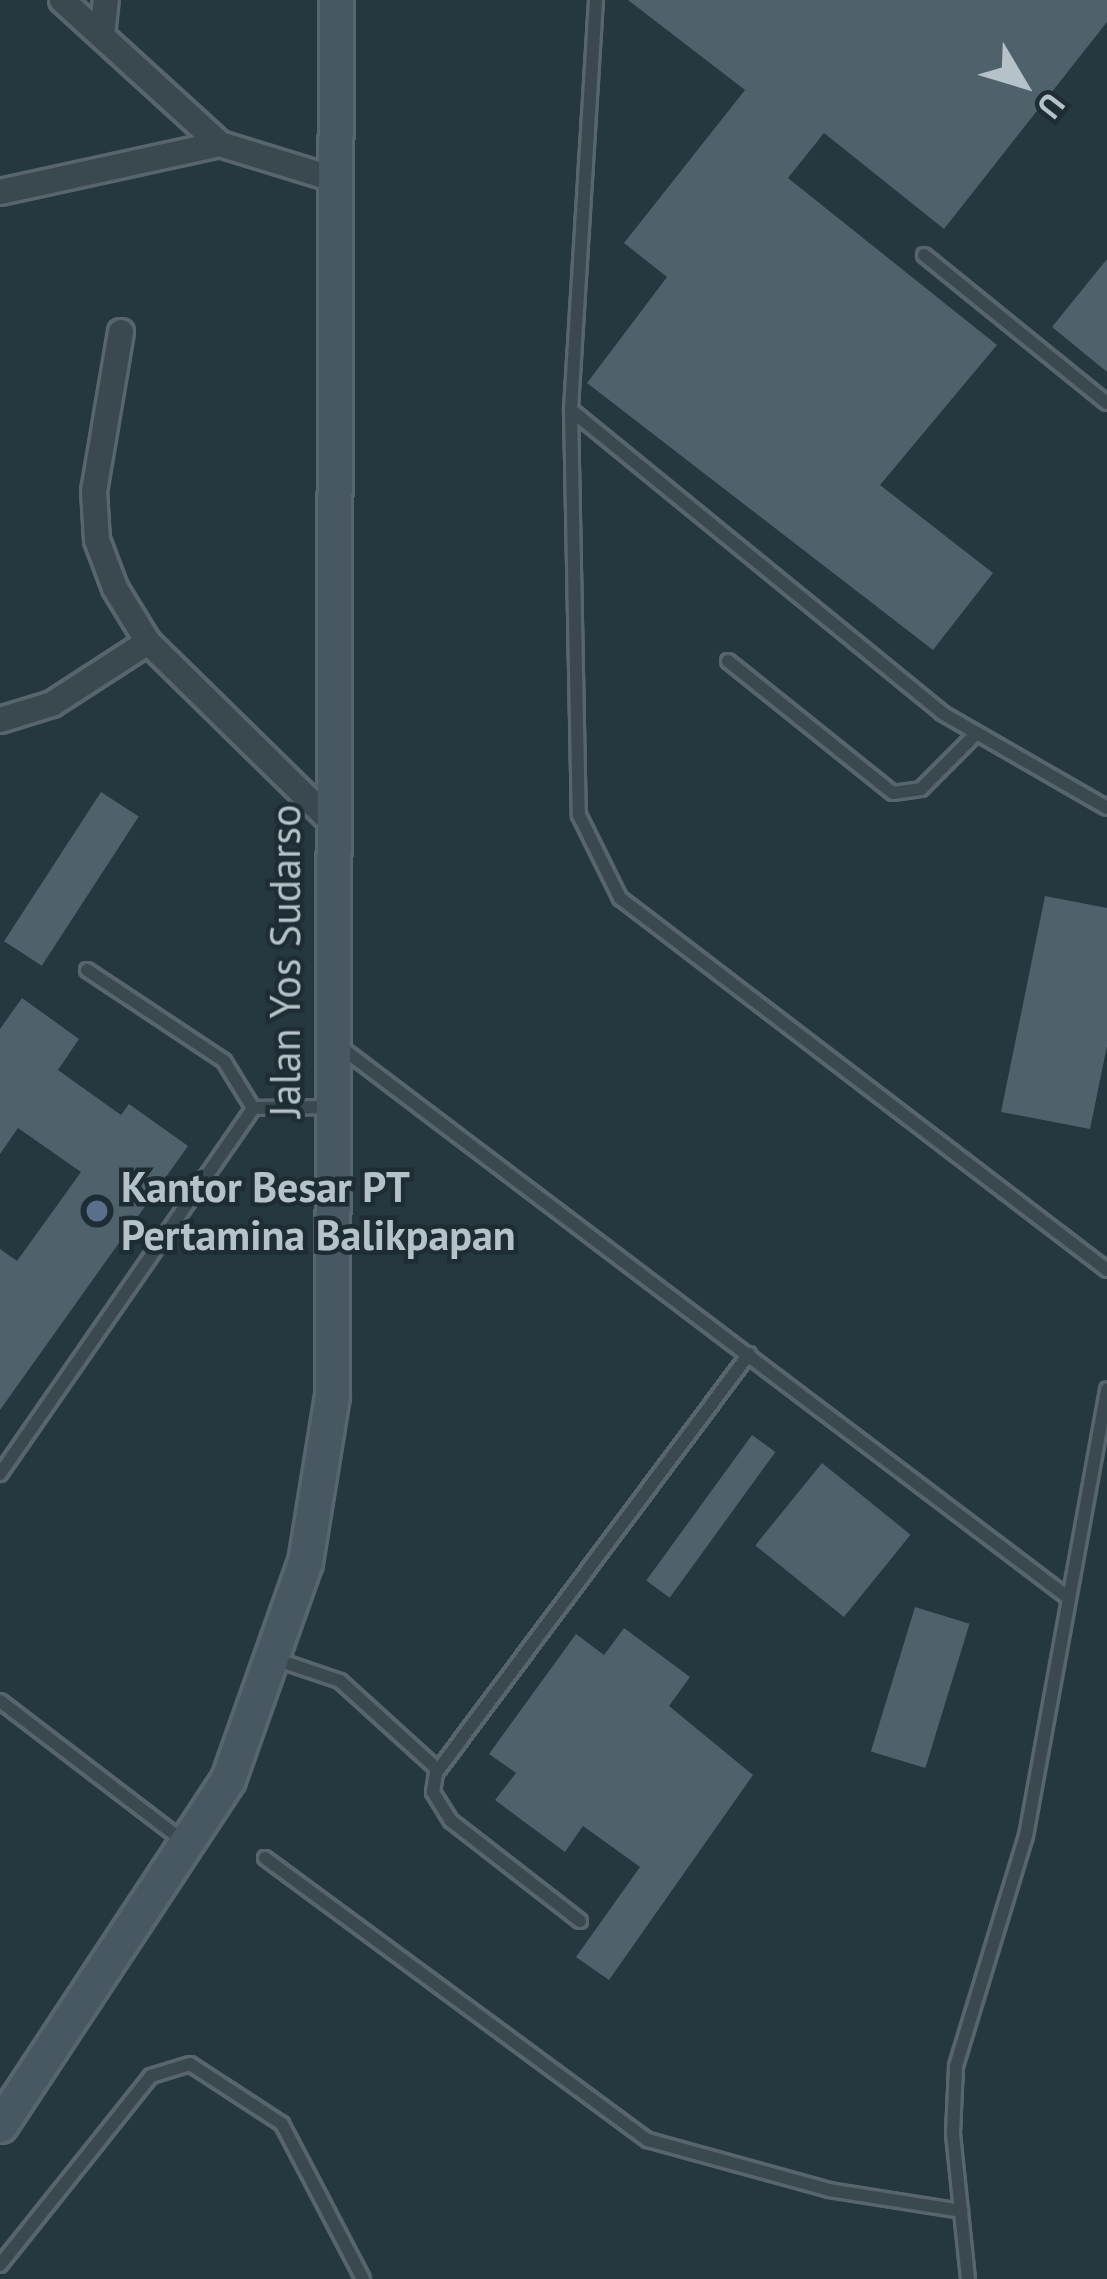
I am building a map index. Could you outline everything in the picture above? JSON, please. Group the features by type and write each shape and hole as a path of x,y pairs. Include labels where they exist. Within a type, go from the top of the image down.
{"main road":[{"name":"Jalan Yos Sudarso","path":"0,2125 12,2091 228,1779 305,1562 332,1396 328,818 336,0"}],"street":[{"path":"62,0 220,144 334,179"},
{"path":"102,36 106,0"},
{"path":"0,192 220,144"},
{"path":"121,332 99,430 97,540 148,642 328,818"},
{"path":"0,720 52,704 148,642"}],"lane":[{"path":"596,0 571,410 578,815 620,898 1107,1270"},
{"path":"924,255 1107,403"},
{"path":"571,410 976,734 1107,808"},
{"path":"728,661 892,793 921,789 976,734"},
{"path":"87,970 224,1061 253,1108"},
{"path":"332,1041 1066,1596"},
{"path":"253,1108 331,1107"},
{"path":"0,1474 253,1108"},
{"path":"580,1921 451,1821 433,1792 438,1770 749,1354"},
{"path":"968,2279 956,2066 1027,1836 1066,1596 1106,1396"},
{"path":"274,1658 340,1681 438,1770"},
{"path":"0,1701 184,1842"},
{"path":"265,1858 648,2140 829,2190 961,2211"},
{"path":"0,2265 151,2076 190,2064 282,2124 363,2279"}],"building":[{"path":"628,0 1107,0 1107,22 944,229 824,133 788,178 997,345 880,485 993,573 933,650 587,383 667,277 624,243 745,90"},
{"path":"1107,259 1107,372 1052,327"},
{"path":"101,792 139,817 42,966 4,941"},
{"path":"1045,896 1107,908 1107,1046 1090,1129 1001,1112"},
{"name":"Kantor Besar PT Pertamina Balikpapan","path":"22,998 79,1039 58,1070 121,1115 129,1104 188,1146 0,1410 0,1249 17,1261 81,1172 18,1128 0,1154 0,1029"},
{"path":"752,1435 775,1452 670,1598 646,1581"},
{"path":"822,1463 911,1535 844,1617 755,1545"},
{"path":"915,1607 970,1624 925,1768 871,1751"},
{"path":"624,1628 690,1677 669,1706 753,1775 609,1980 576,1957 640,1867 583,1826 565,1852 495,1800 516,1773 489,1754 576,1634 604,1655"}],"place":[{"name":"Kantor Besar PT Pertamina Balikpapan","path":"97,1211"}]}
